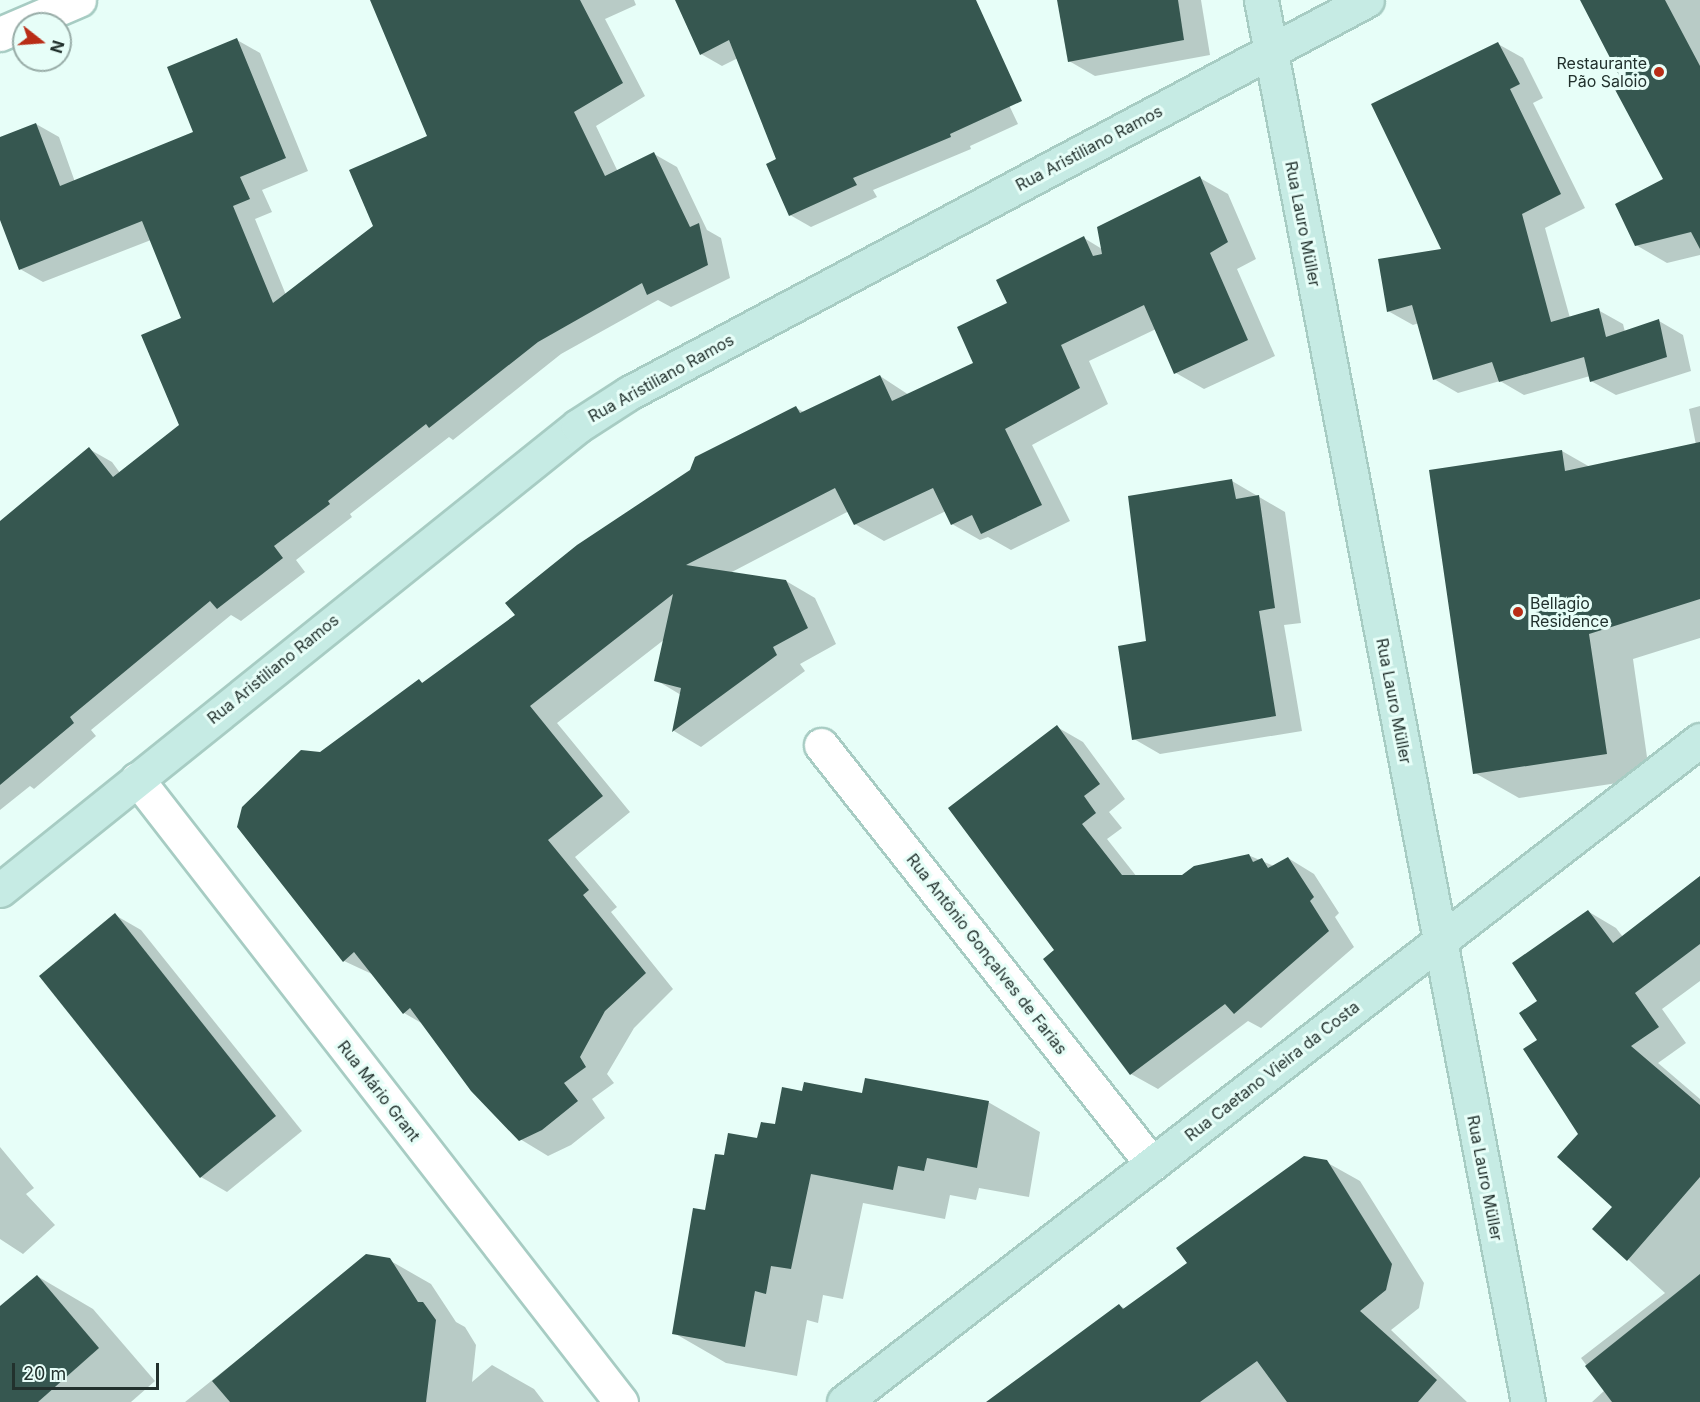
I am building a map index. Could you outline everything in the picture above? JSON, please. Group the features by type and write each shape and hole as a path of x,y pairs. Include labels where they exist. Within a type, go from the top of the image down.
{"main road":[{"name":"Rua Lauro Müller","path":"1261,0 1528,1402"},
{"name":"Rua Aristiliano Ramos","path":"0,890 537,456 586,420 639,388 1367,0"},
{"name":"Rua Caetano Vieira da Costa","path":"844,1402 1700,740"}],"street":[{"path":"0,34 79,0"},
{"name":"Rua Antônio Gonçalves de Farias","path":"821,745 1152,1164"},
{"name":"Rua Mário Grant","path":"137,779 621,1402"}],"building":[{"path":"370,0 580,0 623,83 574,112 605,176 654,152 690,227 699,223 708,265 647,295 642,283 538,342 429,428 426,424 328,501 330,504 274,546 283,558 217,609 210,601 70,717 74,723 0,785 0,521 89,447 113,477 179,425 141,335 181,318 142,221 19,270 0,220 0,137 36,123 60,186 193,132 167,67 237,38 286,158 240,177 250,199 233,206 273,303 373,226 349,170 427,136"},
{"path":"675,0 976,0 1022,101 950,134 951,137 853,178 857,185 789,216 766,164 776,159 729,40 700,55"},
{"path":"1057,0 1178,0 1184,40 1068,62"},
{"name":"Restaurante Pão Saloio","path":"1580,0 1665,0 1700,66 1700,249 1691,232 1635,246 1615,204 1663,179 1612,84 1621,79"},
{"path":"1498,42 1520,84 1510,89 1561,194 1522,214 1551,322 1599,308 1606,337 1659,319 1667,357 1590,382 1584,357 1499,382 1492,362 1433,380 1412,305 1387,312 1378,259 1441,249 1371,104"},
{"path":"1200,176 1228,242 1210,253 1248,340 1174,374 1144,305 1061,345 1080,388 1005,429 1042,505 981,534 972,515 951,525 933,488 854,525 835,488 686,565 786,580 808,628 773,647 777,655 672,732 681,688 654,681 673,594 530,706 603,796 548,840 589,890 583,895 646,973 605,1011 580,1057 586,1067 564,1083 578,1101 542,1130 519,1141 471,1091 410,1008 403,1014 354,952 343,962 237,827 242,807 301,750 320,752 419,679 422,683 515,615 505,603 577,545 690,470 695,457 796,406 800,413 880,375 892,401 973,363 957,327 1007,303 996,280 1084,236 1093,256 1102,254 1097,227"},
{"name":"Bellagio Residence","path":"1700,442 1700,599 1589,634 1607,754 1473,774 1429,470 1562,450 1565,471"},
{"path":"1232,479 1236,499 1259,495 1275,608 1259,611 1276,716 1132,740 1118,646 1146,641 1128,496"},
{"path":"1057,725 1100,784 1084,796 1096,813 1082,824 1122,875 1182,875 1194,866 1249,854 1253,862 1262,858 1268,868 1288,857 1314,897 1310,901 1329,931 1234,1014 1225,1004 1130,1075 1043,959 1054,950 948,808"},
{"path":"1700,876 1700,944 1635,993 1659,1027 1631,1046 1700,1105 1700,1177 1627,1261 1592,1229 1612,1207 1557,1157 1578,1134 1523,1049 1537,1040 1519,1013 1537,1001 1512,963 1588,910 1613,943"},
{"path":"115,913 276,1116 200,1178 39,976"},
{"path":"865,1078 989,1101 977,1168 927,1158 924,1171 898,1166 893,1190 811,1174 791,1269 771,1266 766,1294 755,1291 745,1347 672,1334 693,1208 705,1210 715,1154 724,1155 728,1133 757,1138 761,1122 775,1124 782,1087 802,1091 804,1082 862,1093"},
{"path":"1304,1156 1327,1160 1392,1264 1386,1290 1360,1311 1437,1380 1418,1402 1287,1402 1257,1361 1200,1402 986,1402 1119,1304 1123,1309 1187,1263 1176,1248"},
{"path":"366,1254 390,1258 418,1302 423,1302 436,1320 426,1402 230,1402 212,1381"},
{"path":"1700,1274 1700,1402 1612,1402 1585,1366"},
{"path":"37,1275 99,1348 38,1402 0,1402 0,1306"}],"place":[{"name":"Restaurante Pão Saloio","path":"1659,72"},
{"name":"Bellagio Residence","path":"1518,612"}]}
